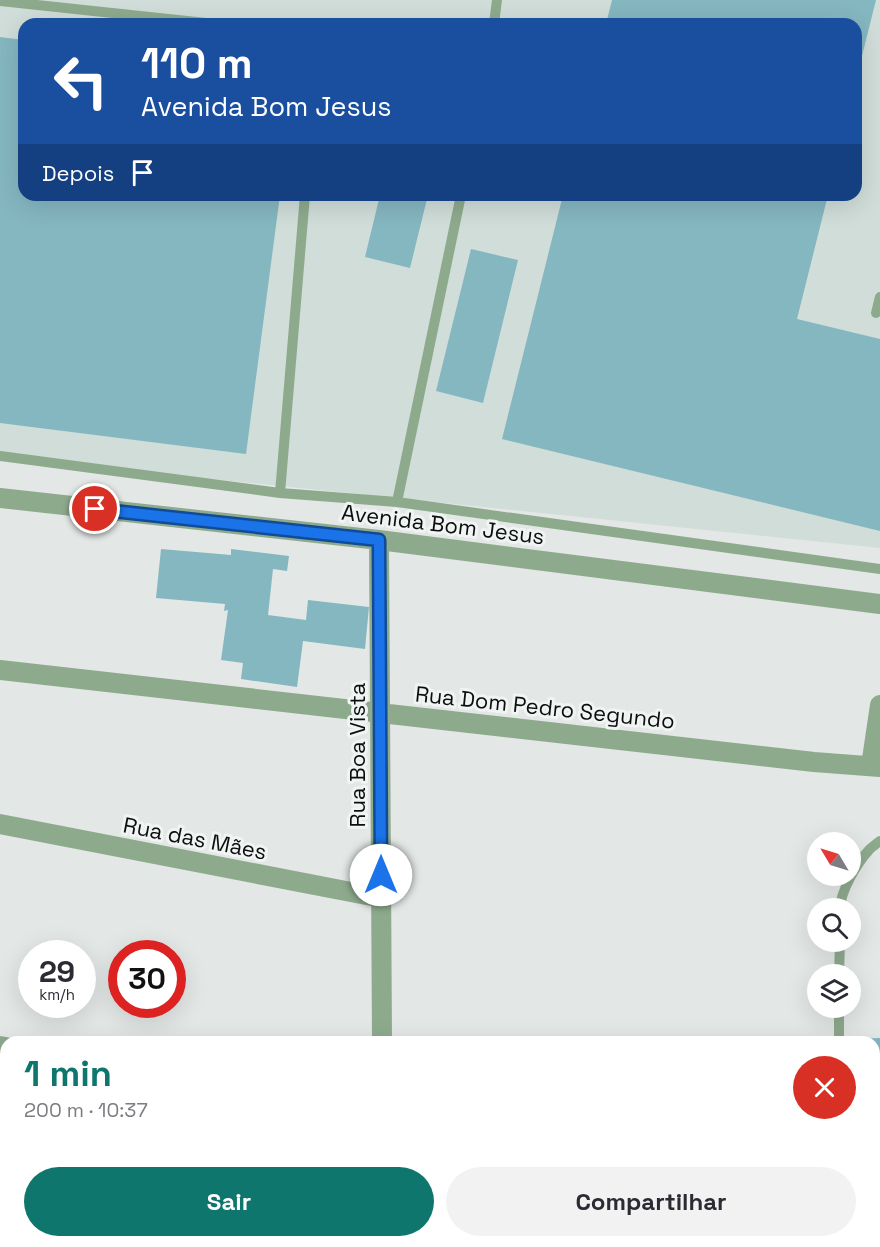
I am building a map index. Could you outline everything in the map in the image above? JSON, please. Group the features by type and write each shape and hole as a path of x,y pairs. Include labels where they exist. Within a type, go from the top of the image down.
{"street":[{"name":"Avenida Bom Jesus","path":"0,498 379,540 880,604"},
{"name":"Rua Boa Vista","path":"379,540 382,1036"},
{"name":"Rua Dom Pedro Segundo","path":"0,670 814,762 875,766 880,705"},
{"name":"Rua das Mães","path":"0,824 382,898"}],"lane":[{"path":"495,18 497,0"},
{"path":"0,1 159,18"},
{"path":"280,493 304,201"},
{"path":"397,502 460,201"},
{"path":"876,313 880,297"},
{"path":"0,456 280,493 397,502 880,568"},
{"path":"842,898 851,876 868,850 880,841"},
{"path":"839,1018 839,1036"}],"shaded area":[{"path":"0,0 880,0 880,548 0,457"}],"building":[{"path":"612,0 876,0 862,56 862,18 608,18"},
{"path":"0,37 18,39 18,201 279,201 246,454 0,423"},
{"path":"379,201 427,201 410,268 365,257"},
{"path":"562,201 826,201 797,319 880,339 880,531 502,439"},
{"path":"471,249 518,260 483,403 436,391"},
{"path":"161,549 231,555 231,549 289,556 287,571 273,569 268,615 306,620 308,600 369,607 365,649 303,641 297,687 241,679 243,663 221,660 228,610 224,611 225,604 156,598"}],"route":[{"path":"95,509 379,540 381,875"}]}
